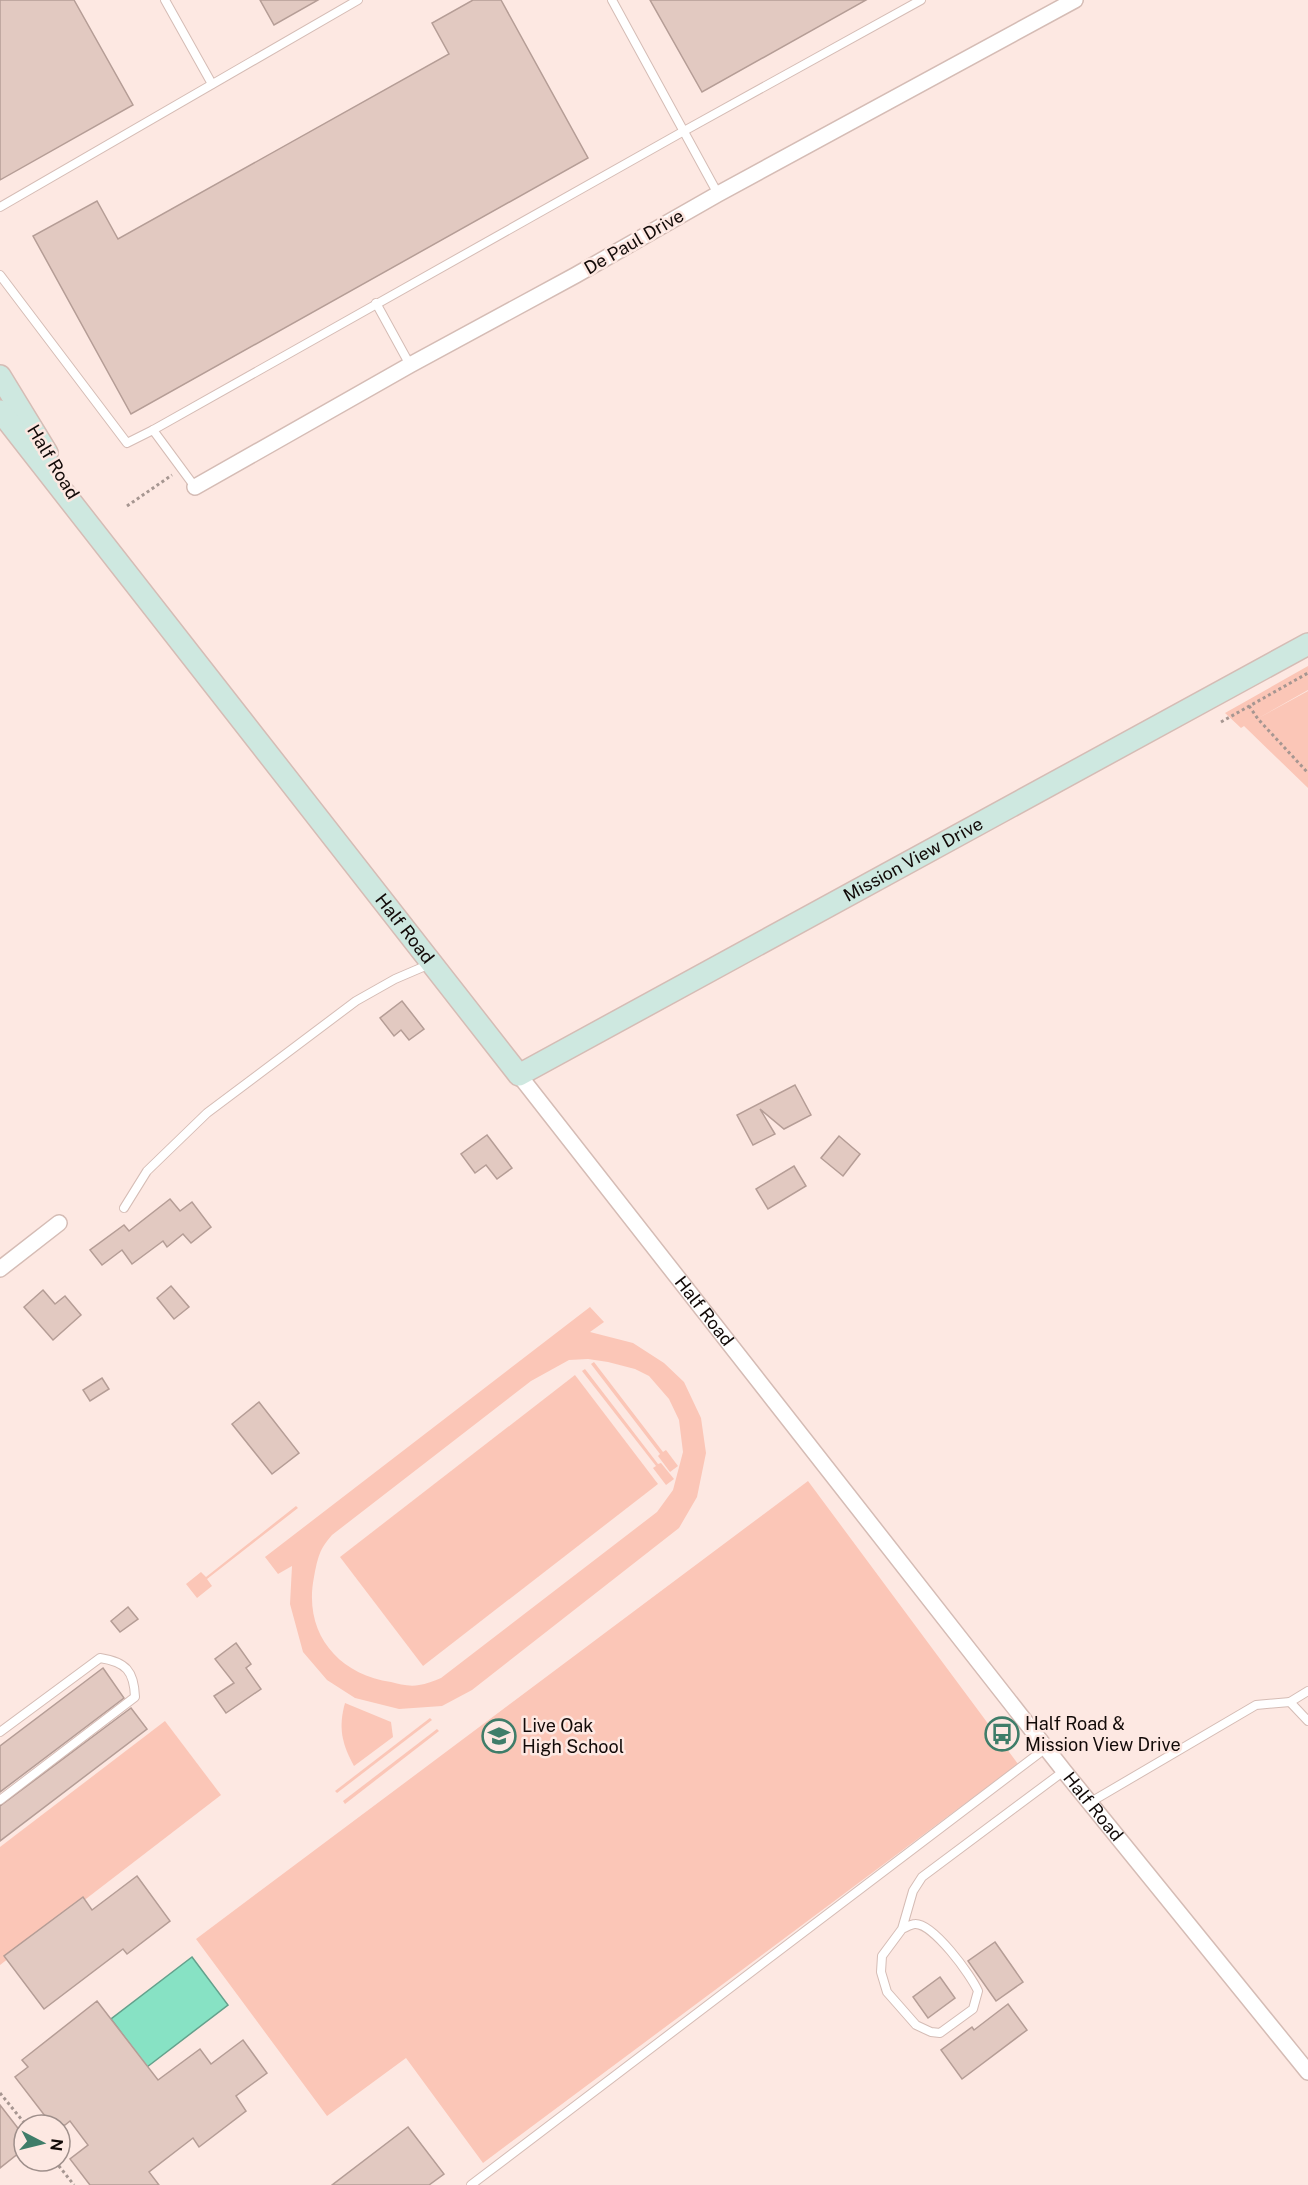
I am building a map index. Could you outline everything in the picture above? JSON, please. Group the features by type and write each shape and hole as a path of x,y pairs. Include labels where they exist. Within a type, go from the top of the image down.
{"street":[{"name":"De Paul Drive","path":"195,488 410,365 1065,2"},
{"name":"Half Road","path":"0,376 105,548"},
{"name":"Half Road","path":"0,411 1089,1803 1308,2072"},
{"name":"Mission View Drive","path":"519,1075 1308,644"},
{"path":"0,1269 59,1223"}],"lane":[{"path":"165,0 212,84"},
{"path":"0,207 358,0"},
{"path":"612,0 718,194"},
{"path":"0,275 127,443 921,0"},
{"path":"376,303 410,365"},
{"path":"153,430 195,488"},
{"path":"124,1208 147,1171 207,1113 356,1001 395,979 431,963"},
{"path":"0,1731 100,1658 116,1660 134,1679 135,1697 0,1800"},
{"path":"1089,1803 1256,1705 1290,1702 1308,1691"},
{"path":"1290,1702 1308,1721"},
{"path":"471,2185 1046,1748"},
{"path":"902,1929 916,1924 928,1928 971,1976 978,1991 973,2008 940,2032 931,2032 916,2025 888,1992 881,1972 882,1956 902,1929 913,1891 922,1877 1064,1771"}],"path":[{"path":"127,506 179,471"},
{"path":"1221,722 1308,673"},
{"path":"1249,706 1258,719 1308,773"},
{"path":"0,2093 16,2113"},
{"path":"64,2173 74,2185"}],"shaded area":[{"path":"1308,666 1308,690 1255,720 1308,691 1308,788 1244,726 1241,728 1225,713"},
{"path":"590,1307 604,1322 590,1332 633,1343 664,1363 684,1382 701,1418 706,1453 697,1497 679,1528 472,1690 442,1706 399,1709 355,1698 327,1680 303,1652 290,1604 292,1566 278,1574 265,1557","holes":["588,1359 635,1369 649,1376 669,1399 679,1420 683,1452 673,1490 657,1512 441,1678 412,1686 372,1677 340,1660 328,1647 319,1632 312,1597 318,1559 324,1545 332,1535 531,1381 569,1360"]},
{"path":"594,1362 663,1452 666,1450 678,1466 670,1472 658,1456 660,1454 591,1364"},
{"path":"585,1369 658,1464 661,1463 674,1479 666,1485 653,1468 656,1466 582,1371"},
{"path":"575,1375 658,1484 423,1666 340,1557"},
{"path":"808,1481 1018,1764 483,2163 406,2058 327,2116 196,1939"},
{"path":"296,1506 298,1508 207,1579 212,1586 197,1598 186,1584 201,1572 206,1577"},
{"path":"345,1703 391,1722 393,1737 354,1766 342,1736"},
{"path":"430,1718 432,1720 337,1793 335,1791"},
{"path":"165,1721 221,1795 0,1965 0,1847"},
{"path":"437,1729 439,1731 345,1804 343,1801"},
{"path":"192,1957 228,2005 147,2067 111,2019"}],"building":[{"path":"0,0 74,0 133,105 0,180"},
{"path":"260,0 318,0 274,25"},
{"path":"473,0 501,0 588,158 131,414 33,236 97,201 118,239 449,54 432,23"},
{"path":"650,0 866,0 702,92"},
{"path":"402,1001 424,1029 409,1040 401,1030 394,1036 380,1018"},
{"path":"795,1085 811,1115 784,1129 760,1109 775,1134 753,1145 737,1115"},
{"path":"487,1135 512,1168 497,1179 486,1165 475,1173 461,1154"},
{"path":"839,1136 860,1154 843,1176 821,1158"},
{"path":"794,1166 806,1186 768,1209 756,1189"},
{"path":"170,1199 180,1211 192,1202 211,1227 191,1243 183,1234 167,1247 163,1241 132,1264 122,1250 102,1265 90,1250 124,1225 129,1231"},
{"path":"171,1286 189,1307 174,1319 157,1298"},
{"path":"43,1290 55,1304 65,1296 81,1315 53,1340 24,1307"},
{"path":"102,1378 109,1389 90,1401 83,1390"},
{"path":"259,1402 299,1453 272,1474 232,1424"},
{"path":"128,1607 138,1619 120,1632 111,1621"},
{"path":"236,1643 251,1664 246,1668 261,1689 226,1713 214,1696 234,1683 215,1659"},
{"path":"103,1668 124,1698 0,1792 0,1746"},
{"path":"131,1708 147,1729 0,1841 0,1806"},
{"path":"137,1876 170,1921 127,1954 123,1949 44,2009 4,1956 83,1897 92,1910"},
{"path":"995,1942 1023,1982 996,2001 968,1961"},
{"path":"940,1977 955,1998 928,2018 913,1997"},
{"path":"97,2001 158,2080 200,2049 211,2064 243,2040 267,2073 236,2096 246,2111 199,2147 193,2138 149,2172 159,2185 90,2185 72,2162 72,2157 88,2145 72,2124 72,2113 43,2113 15,2077 28,2067 22,2060"},
{"path":"1008,2004 1027,2030 962,2079 941,2050 972,2027 974,2030"},
{"path":"0,2105 12,2120 12,2158 0,2168"},
{"path":"408,2127 444,2174 429,2185 332,2185"}],"place":[{"name":"Half Road & Mission View Drive","path":"1002,1734"},
{"name":"Live Oak High School","path":"499,1736"}]}
